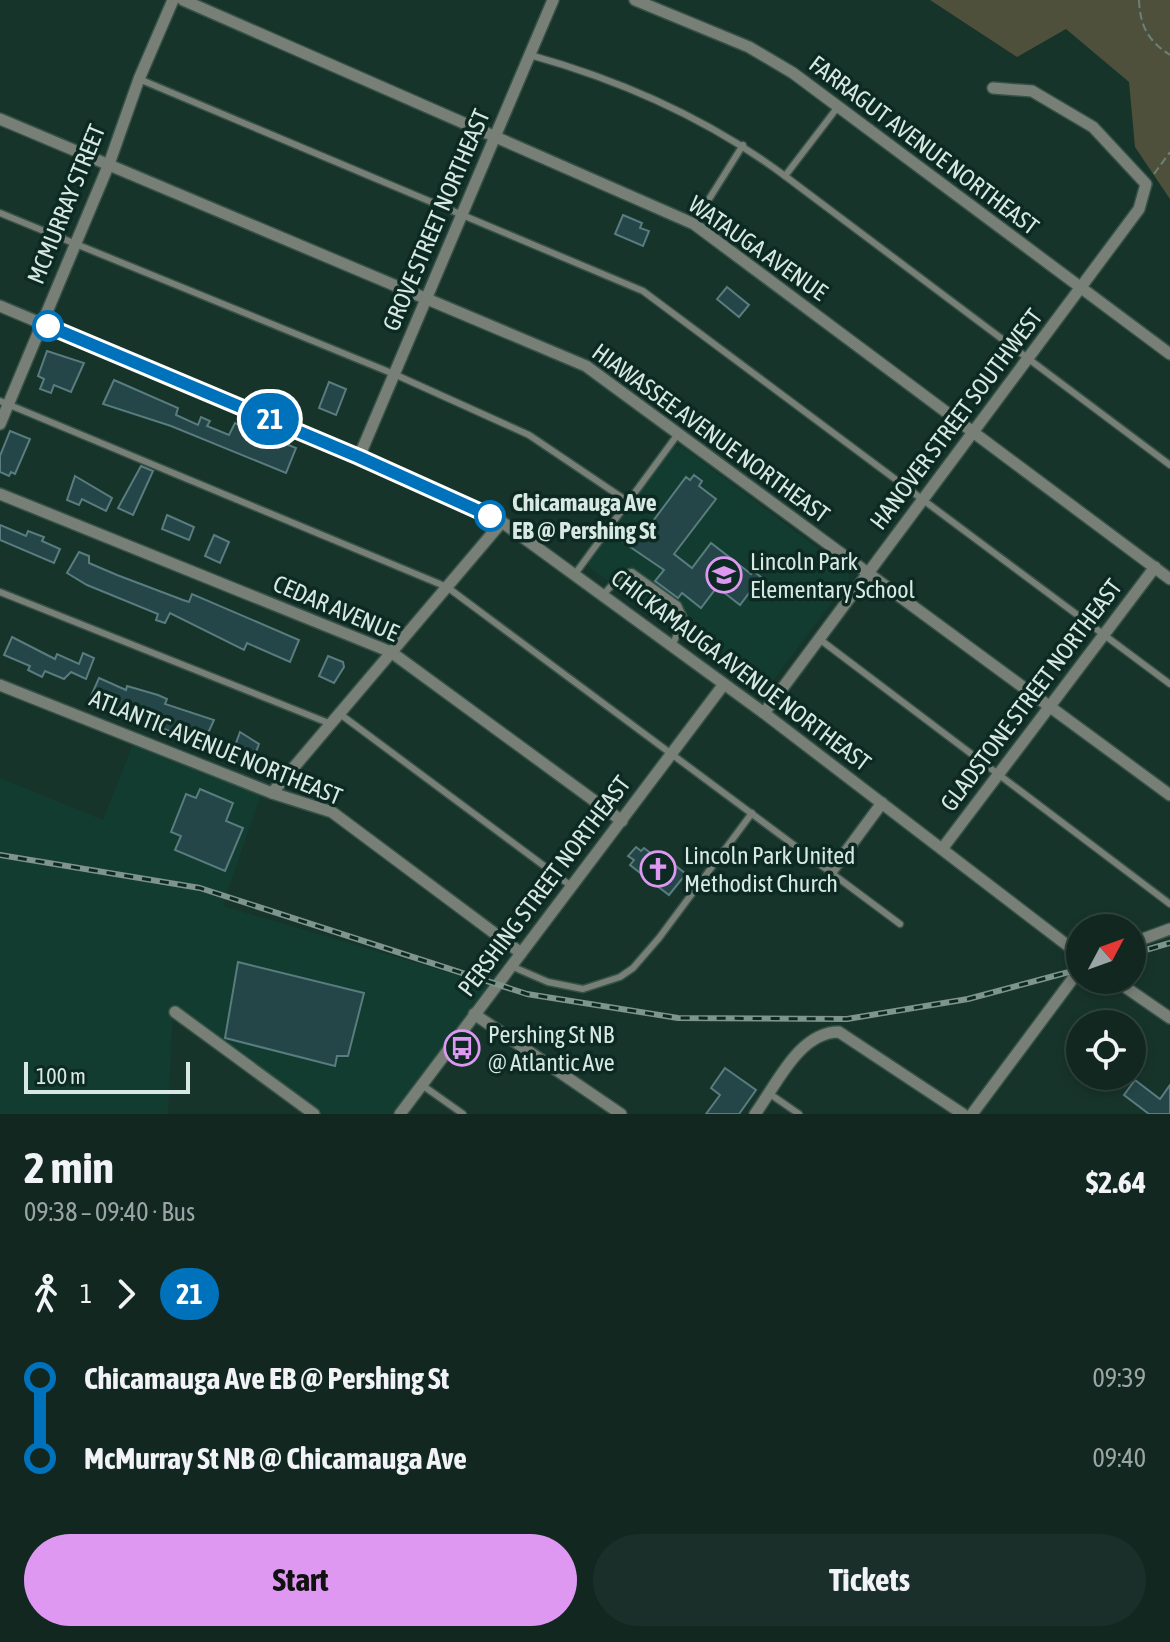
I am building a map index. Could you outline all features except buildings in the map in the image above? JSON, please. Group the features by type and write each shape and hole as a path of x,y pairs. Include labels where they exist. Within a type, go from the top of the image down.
{"street":[{"name":"MCMURRAY STREET","path":"0,424 4,403 109,164 139,79 173,0"},
{"name":"WATAUGA AVENUE","path":"183,0 694,224 1170,579"},
{"name":"GROVE STREET NORTHEAST","path":"359,457 553,0"},
{"name":"FARRAGUT AVENUE NORTHEAST","path":"635,0 749,47 793,73 1170,354"},
{"path":"993,88 1032,91 1093,127 1146,184"},
{"name":"HIAWASSEE AVENUE NORTHEAST","path":"0,119 586,366 1170,795"},
{"name":"HANOVER STREET SOUTHWEST","path":"764,713 1139,209 1146,184"},
{"name":"CHICKAMAUGA AVENUE NORTHEAST","path":"0,306 359,457 502,522 764,713 1066,944"},
{"name":"CEDAR AVENUE","path":"0,494 391,652 622,821"},
{"path":"272,793 502,522"},
{"name":"GLADSTONE STREET NORTHEAST","path":"942,849 1155,567"},
{"name":"PERSHING STREET NORTHEAST","path":"400,1114 724,684"},
{"name":"ATLANTIC AVENUE NORTHEAST","path":"0,685 272,793 332,812 521,953"},
{"path":"831,872 882,803"},
{"path":"1146,938 1170,929"},
{"path":"972,1114 1066,988"},
{"path":"1135,994 1170,1018"},
{"path":"175,1012 314,1114"},
{"path":"474,1014 621,1114"},
{"path":"755,1114 807,1042 822,1032 839,1032 963,1114"},
{"path":"291,1114 300,1103"}],"lane":[{"path":"530,55 680,111 743,145 1170,465"},
{"path":"139,79 643,291 1170,684"},
{"path":"785,176 837,108"},
{"path":"694,224 743,145"},
{"path":"0,213 394,374 529,435 627,501"},
{"path":"4,403 447,587 900,924"},
{"path":"575,574 678,434"},
{"path":"603,595 622,574 632,572 678,605 684,618 672,646"},
{"path":"0,592 331,724"},
{"path":"818,638 996,776 1011,781 1170,904"},
{"path":"340,714 573,887"},
{"path":"511,966 548,982 583,989 620,977 633,968 659,938 752,813"},
{"path":"422,1085 463,1114"},
{"path":"770,1094 799,1114"}],"path":[{"path":"1139,0 1144,30 1151,41 1170,55"},
{"path":"1146,184 1170,152"}],"shaded area":[{"path":"930,0 1170,0 1170,199 1135,147 1129,82 1066,29 1017,57"},
{"name":"Lincoln Park Elementary School","path":"681,446 847,570 849,580 762,695 587,565 674,447"},
{"path":"134,742 261,793 223,906 491,985 392,1114 320,1114 173,1005 168,1114 0,1114 0,778 103,820"}],"railway":[{"path":"0,855 200,888 527,994 678,1018 847,1019 968,999 1066,973"},
{"path":"1146,950 1170,943"}],"bus line":[{"name":"21","path":"48,326 359,457 490,516"}],"place":[{"name":"Chicamauga Ave EB @ Pershing St","path":"490,516"},
{"name":"Lincoln Park Elementary School","path":"724,575"},
{"name":"Lincoln Park United Methodist Church","path":"658,869"},
{"name":"Pershing St NB @ Atlantic Ave","path":"462,1048"}]}
